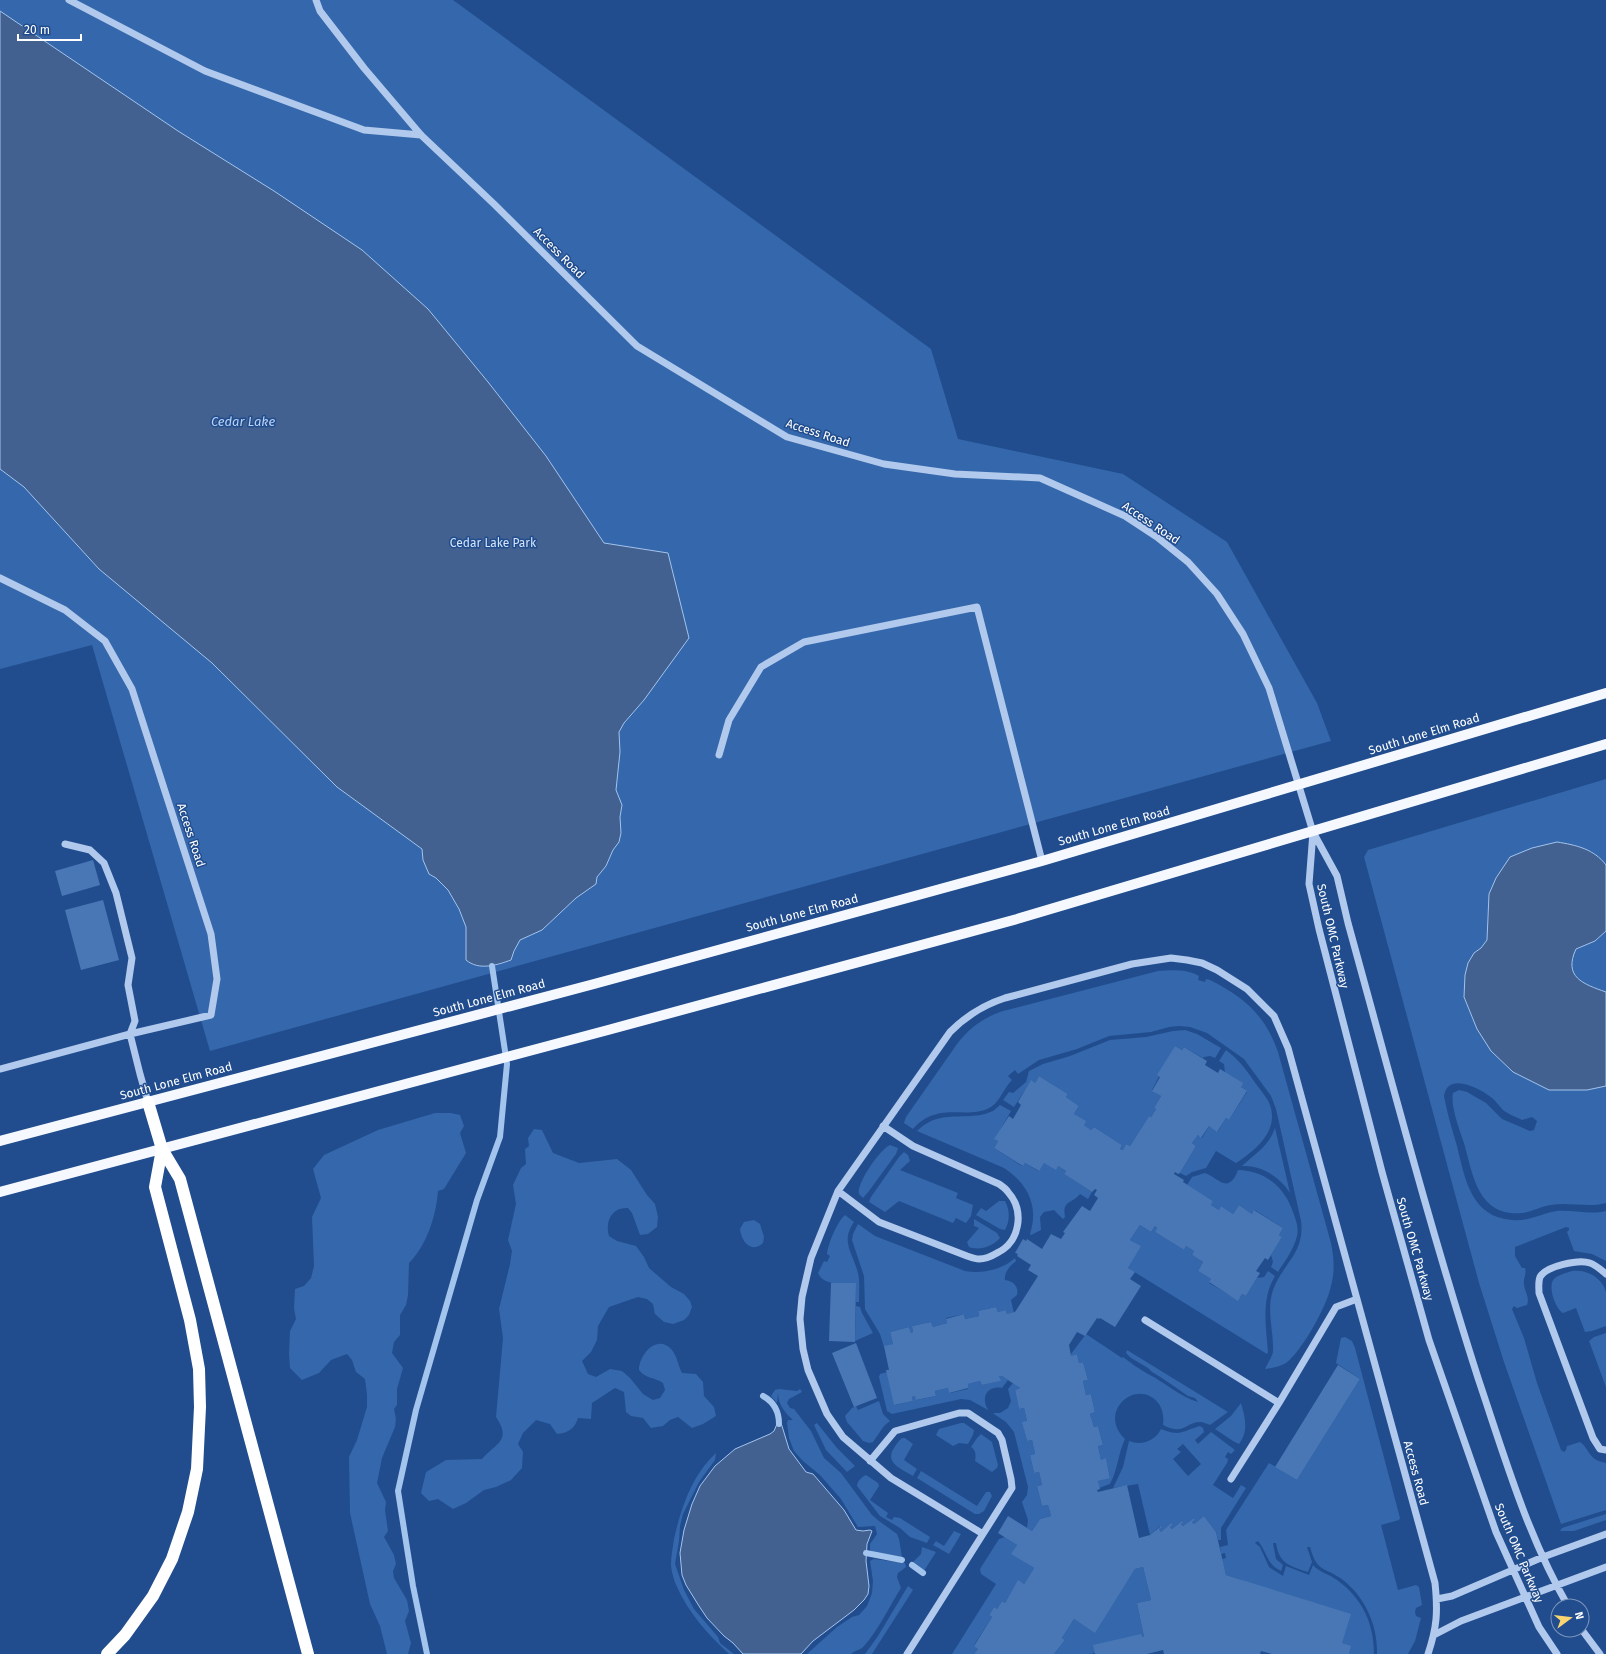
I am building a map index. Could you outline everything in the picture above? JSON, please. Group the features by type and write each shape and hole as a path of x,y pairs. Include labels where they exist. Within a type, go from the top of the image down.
{"highway":[{"path":"148,1102 162,1149 180,1179 308,1654"},
{"path":"106,1654 125,1635 153,1596 172,1559 188,1512 197,1469 200,1407 199,1369 190,1320 155,1187 162,1149"}],"main road":[{"name":"South Lone Elm Road","path":"0,1141 594,984 1042,861 1606,693"},
{"path":"0,1192 1017,919 1606,744"}],"street":[{"path":"69,0 204,71 364,130 421,135"},
{"name":"Access Road","path":"316,0 320,11 364,68 421,135 494,204 637,346 787,437 884,464 955,474 1040,478 1125,516 1157,537 1188,562 1217,594 1243,634 1269,688 1300,785"},
{"name":"Access Road","path":"0,578 65,610 105,641 132,689 211,934 217,979 211,1015 130,1034"},
{"path":"719,755 729,720 761,667 804,642 977,607 1042,861"},
{"name":"South OMC Parkway","path":"1300,785 1313,832 1337,876 1348,923 1448,1283 1514,1482 1543,1557 1563,1598"},
{"name":"South OMC Parkway","path":"1313,832 1309,884 1320,937 1382,1172 1432,1348 1496,1532 1539,1627 1557,1654"},
{"path":"65,844 90,850 104,863 116,892 132,958 128,985 135,1021 130,1034 148,1102"},
{"name":"Access Road","path":"983,1534 891,1478 843,1437 827,1414 808,1370 803,1349 800,1319 802,1297 811,1258 838,1191 950,1032 966,1017 989,1003 1146,961 1171,958 1202,964 1217,970 1247,989 1262,1003 1274,1016 1288,1048 1435,1583 1438,1616 1428,1654"},
{"path":"0,1069 130,1034"},
{"path":"838,1191 879,1222 967,1256 980,1259 992,1256 1002,1251 1010,1244 1015,1235 1018,1223 1018,1212 1014,1200 1008,1191 998,1184 912,1146 883,1126"},
{"path":"1606,1274 1591,1263 1580,1261 1569,1263 1543,1274 1538,1285 1593,1438 1600,1449 1606,1450"},
{"path":"1231,1479 1279,1403 1336,1307 1357,1299"},
{"path":"1145,1320 1279,1403"},
{"path":"870,1461 895,1431 959,1413 968,1413 998,1433 1002,1440 1011,1479 1012,1488 907,1654"},
{"path":"1437,1599 1452,1596 1543,1557 1606,1534"},
{"path":"1434,1635 1461,1621 1606,1566"},
{"path":"1588,1638 1600,1654"}],"green space":[{"name":"Cedar Lake Park","path":"0,0 453,0 931,349 958,439 1123,474 1227,542 1317,703 1331,741 210,1051 92,645 0,669"},
{"path":"1606,779 1606,865 1591,851 1488,911 1487,940 1481,948 1474,953 1465,975 1464,997 1477,1029 1587,1090 1606,1086 1606,1203 1592,1205 1558,1204 1522,1213 1507,1212 1496,1208 1487,1201 1480,1192 1475,1180 1454,1111 1452,1098 1453,1093 1459,1090 1467,1092 1486,1103 1502,1119 1530,1131 1534,1130 1537,1121 1532,1117 1522,1120 1510,1114 1503,1110 1487,1094 1465,1084 1452,1084 1447,1089 1444,1096 1467,1183 1472,1194 1487,1212 1498,1217 1512,1220 1524,1220 1557,1211 1594,1213 1606,1211 1606,1261 1592,1254 1574,1251 1567,1232 1569,1228 1566,1227 1515,1247 1515,1256 1522,1268 1525,1268 1526,1272 1524,1285 1528,1300 1527,1305 1517,1308 1514,1306 1512,1309 1524,1338 1537,1383 1561,1450 1564,1452 1567,1446 1580,1442 1592,1457 1600,1462 1606,1463 1606,1510 1561,1524 1504,1362 1479,1283 1364,857 1368,850"},
{"path":"1606,931 1606,992 1583,983 1574,973 1572,967 1576,949 1595,941"},
{"path":"1174,970 1190,972 1199,976 1198,980 1205,982 1206,979 1210,980 1233,993 1252,1008 1260,1017 1273,1039 1278,1052 1331,1243 1334,1264 1329,1295 1313,1328 1292,1357 1286,1363 1278,1366 1265,1369 1273,1352 1270,1313 1271,1298 1277,1281 1297,1250 1300,1241 1301,1221 1276,1109 1271,1096 1244,1059 1207,1033 1190,1027 1179,1026 1151,1032 1109,1036 1077,1049 1039,1060 1018,1074 1015,1070 1008,1076 1012,1080 997,1101 991,1107 982,1111 953,1112 933,1115 923,1120 913,1129 904,1123 906,1117 957,1044 972,1028 983,1020 1003,1011 1158,971"},
{"path":"1185,1030 1197,1034 1221,1048 1215,1058 1210,1056 1203,1058 1184,1047 1182,1050 1175,1046 1152,1090 1161,1096 1154,1108 1156,1109 1151,1117 1149,1116 1130,1146 1126,1144 1123,1150 1120,1149 1122,1145 1094,1127 1091,1130 1084,1125 1074,1114 1079,1106 1066,1097 1068,1094 1039,1076 1035,1083 1031,1081 1014,1107 1003,1100 1009,1092 1013,1093 1026,1082 1029,1071 1043,1064 1070,1056 1110,1040 1146,1037"},
{"path":"1226,1050 1243,1066 1267,1099 1272,1114 1271,1123 1264,1139 1258,1146 1236,1163 1216,1151 1206,1168 1192,1172 1186,1176 1180,1173 1196,1146 1192,1143 1198,1135 1202,1138 1209,1126 1218,1131 1226,1118 1229,1120 1247,1092 1225,1073 1224,1064 1219,1061"},
{"path":"1000,1105 1011,1111 995,1139 998,1141 994,1148 1022,1166 1025,1163 1038,1171 1044,1163 1058,1166 1066,1171 1064,1174 1092,1192 1088,1199 1080,1194 1068,1203 1065,1208 1065,1217 1063,1219 1054,1210 1044,1212 1040,1217 1041,1230 1031,1235 1033,1214 1032,1205 1025,1189 1012,1174 1004,1168 917,1131 925,1124 933,1120 985,1114 993,1111"},
{"path":"435,1113 451,1113 460,1115 464,1126 460,1133 466,1153 444,1189 438,1191 430,1230 421,1248 409,1263 408,1295 406,1305 400,1315 400,1335 394,1342 392,1353 403,1368 397,1389 397,1405 394,1409 396,1419 395,1427 382,1458 377,1483 386,1502 385,1510 388,1531 384,1537 394,1555 396,1564 393,1571 394,1578 407,1600 409,1611 405,1621 411,1643 408,1654 387,1654 380,1626 370,1604 350,1513 349,1457 357,1440 367,1407 365,1379 356,1372 352,1360 347,1354 331,1360 319,1373 302,1380 290,1368 290,1331 296,1319 294,1308 295,1289 304,1286 311,1278 314,1266 312,1217 321,1198 313,1169 324,1155 378,1130"},
{"path":"1275,1128 1290,1193 1281,1182 1269,1173 1249,1166 1242,1166 1265,1145"},
{"path":"534,1129 542,1130 553,1153 579,1163 617,1159 631,1170 647,1195 655,1204 658,1217 657,1227 648,1234 640,1235 632,1213 628,1208 622,1208 617,1210 611,1216 608,1226 609,1236 617,1241 636,1246 644,1257 649,1268 671,1287 684,1294 690,1301 692,1307 689,1315 684,1320 673,1324 664,1322 655,1314 653,1304 647,1299 638,1297 609,1307 598,1326 597,1340 591,1352 582,1361 588,1374 596,1377 610,1369 622,1371 643,1394 653,1400 660,1398 665,1390 663,1383 644,1375 639,1370 642,1358 650,1348 655,1345 666,1345 674,1352 682,1373 696,1374 703,1382 704,1396 714,1407 716,1416 703,1424 692,1428 678,1417 670,1420 663,1426 651,1428 643,1418 631,1416 626,1412 624,1392 615,1388 592,1403 591,1419 578,1418 573,1428 564,1433 557,1434 550,1424 536,1420 523,1433 518,1444 523,1452 522,1468 511,1480 496,1487 484,1490 466,1503 453,1509 438,1499 429,1501 421,1493 426,1472 446,1460 482,1459 497,1445 502,1437 503,1431 496,1417 503,1338 499,1309 512,1251 508,1240 516,1204 513,1185 521,1168 526,1164 525,1149 529,1146 528,1138"},
{"path":"890,1145 898,1148 896,1154 863,1198 859,1194 859,1189 865,1175 875,1160"},
{"path":"904,1152 908,1155 910,1161 900,1170 958,1193 956,1198 973,1205 971,1216 966,1223 956,1218 953,1223 899,1201 885,1212 869,1202 899,1157"},
{"path":"1238,1170 1257,1173 1272,1182 1284,1195 1293,1212 1298,1233 1296,1241 1278,1272 1271,1267 1273,1262 1271,1255 1282,1237 1279,1235 1283,1228 1255,1210 1252,1214 1239,1205 1233,1214 1221,1206 1219,1210 1211,1205 1213,1201 1187,1185 1192,1177 1205,1173 1223,1183 1227,1183 1234,1178"},
{"path":"999,1201 1005,1201 1009,1212 1009,1219 1005,1230 1000,1229 976,1215 981,1208 986,1211"},
{"path":"845,1215 854,1222 850,1229 848,1242 858,1273 859,1302 856,1302 856,1283 840,1284 829,1282 818,1273 824,1261 827,1262 830,1256 827,1254 831,1239 836,1228"},
{"path":"974,1219 997,1233 1000,1238 986,1247 969,1247 967,1242 979,1228 974,1226"},
{"path":"754,1220 760,1224 764,1237 763,1243 759,1246 751,1247 747,1245 742,1238 740,1229 744,1222"},
{"path":"858,1224 875,1236 965,1271 978,1272 992,1270 1004,1266 1015,1258 1016,1261 1005,1274 1005,1280 1013,1283 1017,1289 1017,1295 1011,1300 1014,1313 1007,1314 1006,1310 998,1312 996,1307 978,1311 979,1316 965,1319 964,1314 946,1318 947,1323 933,1327 931,1322 912,1326 913,1332 911,1333 909,1327 890,1332 893,1344 884,1347 880,1334 865,1309 864,1276 852,1240"},
{"path":"1140,1225 1151,1232 1155,1226 1157,1228 1155,1232 1184,1250 1186,1246 1194,1251 1192,1255 1203,1262 1198,1271 1211,1279 1209,1283 1238,1300 1242,1294 1246,1296 1257,1278 1264,1277 1268,1271 1275,1276 1266,1304 1267,1354 1128,1268 1140,1246 1130,1240"},
{"path":"1572,1271 1583,1271 1593,1275 1601,1282 1606,1292 1606,1326 1585,1332 1576,1308 1563,1313 1555,1303 1551,1287 1552,1282 1558,1276"},
{"path":"856,1306 860,1307 873,1333 855,1341"},
{"path":"1606,1333 1606,1387 1589,1341 1594,1337"},
{"path":"1086,1334 1185,1397 1198,1402 1195,1398 1188,1396 1131,1358 1126,1353 1127,1350 1228,1412 1210,1425 1200,1422 1180,1429 1170,1428 1163,1425 1163,1414 1160,1406 1150,1396 1141,1394 1131,1395 1123,1400 1117,1408 1115,1418 1117,1428 1125,1439 1113,1479 1110,1484 1099,1488 1098,1481 1110,1477 1106,1459 1101,1460 1098,1446 1103,1445 1098,1426 1094,1427 1090,1414 1095,1412 1091,1394 1086,1395 1083,1381 1088,1380 1083,1362 1079,1363 1077,1354 1071,1356"},
{"path":"1345,1337 1352,1341 1355,1348 1400,1518 1399,1520 1381,1525 1398,1590 1416,1585 1419,1587 1422,1605 1416,1608 1415,1612 1416,1616 1421,1618 1415,1641 1408,1654 1377,1654 1375,1633 1369,1613 1364,1604 1351,1587 1343,1580 1322,1568 1315,1561 1310,1547 1307,1547 1312,1562 1308,1572 1286,1563 1277,1550 1276,1543 1273,1543 1276,1559 1283,1565 1281,1571 1270,1562 1258,1541 1255,1543 1260,1547 1269,1567 1283,1576 1286,1566 1309,1575 1313,1565 1346,1587 1360,1603 1365,1612 1372,1632 1374,1654 1349,1654 1342,1643 1242,1580 1226,1575 1222,1559 1226,1558 1225,1553 1221,1554 1220,1547 1228,1545 1226,1530 1269,1463 1297,1480 1360,1379 1336,1363 1341,1338"},
{"path":"887,1372 895,1405 913,1401 912,1397 915,1396 917,1400 936,1396 935,1391 948,1388 950,1393 968,1389 968,1384 980,1381 982,1385 1000,1381 999,1376 1002,1376 1008,1380 1002,1388 992,1389 986,1394 985,1401 988,1410 970,1400 961,1399 892,1414 887,1411 879,1377 880,1374"},
{"path":"1013,1383 1020,1388 1015,1390 1019,1409 1024,1408 1027,1421 1024,1428 1027,1441 1032,1440 1035,1454 1030,1455 1034,1473 1039,1472 1042,1485 1037,1486 1042,1506 1048,1505 1051,1516 1040,1519 1032,1531 1027,1528 1028,1520 1022,1502 1027,1495 1028,1487 1014,1432 1006,1422 994,1414 1000,1413 1008,1408 1011,1401 1008,1389"},
{"path":"800,1389 802,1392 789,1399 787,1403 790,1408 794,1409 811,1431 824,1458 841,1473 872,1515 897,1534 902,1557 899,1558 876,1554 870,1550 870,1544 877,1534 875,1526 858,1527 841,1499 820,1475 803,1461 794,1451 789,1438 787,1423 788,1420 793,1420 782,1408 778,1393 777,1403 771,1396 775,1390 797,1391"},
{"path":"879,1401 883,1414 890,1421 884,1426 873,1442 869,1443 863,1441 847,1422 845,1416 852,1408 856,1406 858,1410"},
{"path":"1241,1403 1245,1419 1245,1429 1239,1444 1215,1429 1231,1416"},
{"path":"817,1423 837,1448 855,1466 847,1472 826,1450 814,1425"},
{"path":"964,1423 974,1430 968,1444 959,1443 953,1446 936,1435 939,1429"},
{"path":"1200,1426 1203,1428 1204,1432 1195,1440 1198,1444 1211,1432 1235,1450 1231,1454 1228,1452 1225,1457 1228,1459 1227,1463 1213,1485 1233,1498 1241,1485 1246,1488 1221,1528 1221,1540 1218,1540 1216,1532 1204,1516 1194,1524 1192,1522 1195,1520 1194,1518 1183,1526 1181,1524 1184,1522 1182,1521 1172,1529 1170,1527 1173,1524 1171,1523 1161,1532 1159,1529 1161,1527 1160,1526 1150,1535 1138,1484 1113,1488 1123,1467 1129,1441 1143,1443 1155,1437 1161,1429 1177,1433","holes":["1183,1444 1201,1464 1188,1476 1173,1459 1181,1452 1177,1449"]},
{"path":"981,1434 992,1442 998,1465 992,1472 975,1461 975,1453 971,1447"},
{"path":"902,1438 905,1438 913,1444 904,1460 917,1469 913,1476 896,1465 891,1458 891,1453"},
{"path":"716,1453 715,1460 699,1482 683,1514 675,1564 684,1590 694,1609 718,1637 720,1643 734,1654 729,1654 706,1631 693,1615 677,1587 671,1567 674,1539 684,1504 700,1471"},
{"path":"921,1471 977,1506 986,1492 990,1492 992,1496 984,1511 979,1514 975,1514 917,1478"},
{"path":"866,1475 878,1483 879,1486 870,1500 888,1513 886,1517 892,1520 894,1517 900,1518 930,1537 927,1543 910,1537 900,1528 880,1516 857,1486 861,1478"},
{"path":"1606,1514 1606,1520 1574,1531 1560,1531 1562,1528"},
{"path":"954,1531 961,1534 949,1554 933,1545 936,1541 944,1546"},
{"path":"1005,1537 1017,1545 1012,1554 1034,1568 1024,1584 1018,1581 1005,1603 1002,1601 997,1609 994,1607 989,1615 992,1617 974,1645 978,1649 974,1654 952,1654 996,1584 981,1574 980,1569 999,1539"},
{"path":"922,1547 936,1552 924,1571 912,1563 921,1554"},
{"path":"874,1559 905,1563 906,1567 898,1573 897,1577 901,1588 884,1618 863,1647 851,1654 807,1654 837,1627 852,1617 859,1615 867,1606 872,1593 873,1581 870,1561"},
{"path":"1143,1567 1151,1600 1137,1603 1144,1637 1100,1647 1101,1651 1091,1654 1054,1654 1065,1640 1062,1638 1074,1619 1095,1632 1135,1569"},
{"path":"908,1586 913,1590 872,1654 865,1654 878,1636"}],"water":[{"name":"Cedar Lake","path":"0,11 178,131 274,191 362,250 428,309 546,456 604,543 668,553 689,638 644,700 624,723 619,732 620,752 616,790 622,805 620,817 621,833 619,842 613,850 606,866 597,877 596,884 576,898 542,930 520,940 511,960 500,964 482,966 466,960 466,927 459,909 448,890 436,878 429,874 423,860 422,849 337,787 212,663 99,569 24,487 0,469"},
{"path":"1557,842 1578,846 1590,851 1606,865 1606,931 1595,941 1576,949 1572,966 1574,973 1583,982 1606,992 1606,1086 1587,1090 1549,1090 1513,1072 1491,1051 1477,1029 1464,997 1465,975 1468,963 1474,953 1481,948 1487,940 1489,894 1496,878 1510,857 1532,848"},
{"path":"777,1424 781,1424 789,1449 806,1472 813,1474 844,1510 856,1530 872,1531 867,1544 866,1561 869,1586 868,1594 854,1610 813,1641 801,1654 743,1654 707,1618 699,1606 686,1585 682,1575 680,1553 684,1530 692,1504 700,1486 715,1466 735,1449 770,1434 774,1431"}],"building":[{"path":"93,860 100,885 62,896 55,871"},
{"path":"103,900 119,960 81,970 65,910"},
{"path":"1175,1046 1182,1050 1184,1047 1207,1061 1205,1065 1218,1073 1220,1069 1243,1083 1241,1087 1247,1091 1229,1120 1226,1118 1217,1132 1209,1126 1201,1138 1198,1135 1192,1143 1196,1146 1180,1173 1178,1174 1175,1172 1174,1174 1184,1180 1183,1182 1213,1201 1211,1205 1219,1210 1221,1206 1233,1214 1239,1205 1252,1214 1254,1210 1283,1228 1279,1235 1282,1237 1268,1260 1265,1258 1256,1271 1260,1273 1246,1296 1242,1294 1238,1301 1209,1282 1211,1279 1198,1271 1203,1262 1192,1255 1194,1251 1186,1246 1184,1250 1155,1232 1157,1228 1155,1226 1151,1232 1140,1225 1130,1240 1141,1246 1128,1268 1135,1272 1130,1279 1141,1286 1115,1327 1100,1318 1097,1318 1085,1336 1077,1332 1069,1345 1071,1356 1077,1354 1079,1363 1083,1362 1088,1380 1083,1381 1086,1395 1091,1394 1095,1412 1090,1414 1094,1427 1098,1426 1103,1445 1098,1446 1101,1460 1106,1458 1110,1478 1098,1481 1100,1489 1097,1490 1098,1492 1127,1485 1139,1538 1150,1535 1161,1526 1162,1527 1159,1529 1161,1532 1171,1523 1173,1524 1170,1527 1172,1529 1182,1521 1184,1522 1181,1524 1183,1526 1194,1518 1195,1520 1192,1522 1194,1524 1204,1516 1216,1532 1226,1575 1351,1614 1342,1643 1351,1646 1349,1654 1272,1654 1261,1651 1260,1654 1164,1654 1163,1650 1147,1654 1095,1654 1093,1645 1141,1634 1142,1637 1144,1637 1137,1603 1151,1600 1143,1567 1135,1569 1095,1633 1074,1619 1062,1638 1065,1640 1054,1654 974,1654 978,1649 974,1646 992,1617 989,1615 994,1607 997,1609 1002,1601 1005,1603 1018,1580 1024,1584 1034,1568 1011,1554 1017,1545 998,1533 1008,1516 1032,1531 1040,1519 1051,1516 1048,1505 1042,1506 1037,1486 1042,1485 1039,1472 1034,1473 1030,1455 1035,1454 1032,1440 1027,1441 1022,1422 1027,1421 1024,1408 1019,1409 1015,1390 1020,1388 1002,1376 999,1376 1001,1381 982,1385 980,1381 968,1384 968,1388 949,1393 948,1388 935,1391 936,1396 916,1400 915,1396 912,1397 913,1401 894,1405 886,1370 889,1370 884,1346 893,1344 890,1332 909,1327 911,1333 913,1332 912,1326 931,1322 933,1327 947,1323 946,1319 964,1314 965,1319 979,1316 978,1311 996,1307 998,1312 1006,1310 1007,1314 1015,1312 1038,1276 1028,1270 1031,1265 1015,1253 1023,1239 1026,1241 1027,1239 1042,1249 1051,1234 1061,1239 1065,1233 1063,1232 1082,1206 1090,1211 1098,1198 1094,1195 1097,1190 1095,1189 1092,1192 1064,1174 1066,1171 1058,1166 1056,1170 1044,1163 1039,1171 1025,1163 1023,1166 994,1148 998,1141 994,1139 1009,1116 1013,1119 1021,1105 1018,1102 1031,1080 1035,1083 1039,1076 1068,1094 1066,1097 1079,1106 1074,1114 1086,1121 1084,1125 1091,1130 1094,1127 1122,1145 1120,1149 1123,1150 1126,1144 1130,1146 1149,1116 1151,1117 1156,1109 1154,1108 1161,1096 1152,1091 1160,1077 1157,1075"},
{"path":"831,1283 856,1283 855,1342 829,1341"},
{"path":"856,1343 877,1398 854,1407 832,1353"},
{"path":"1338,1365 1360,1379 1297,1480 1275,1467"}],"waterway":[{"path":"427,1654 413,1586 398,1491 416,1410 477,1200 500,1137 507,1064 492,966"},
{"path":"763,1396 775,1407 779,1424"},
{"path":"866,1553 902,1560"},
{"path":"912,1565 923,1573"}]}
